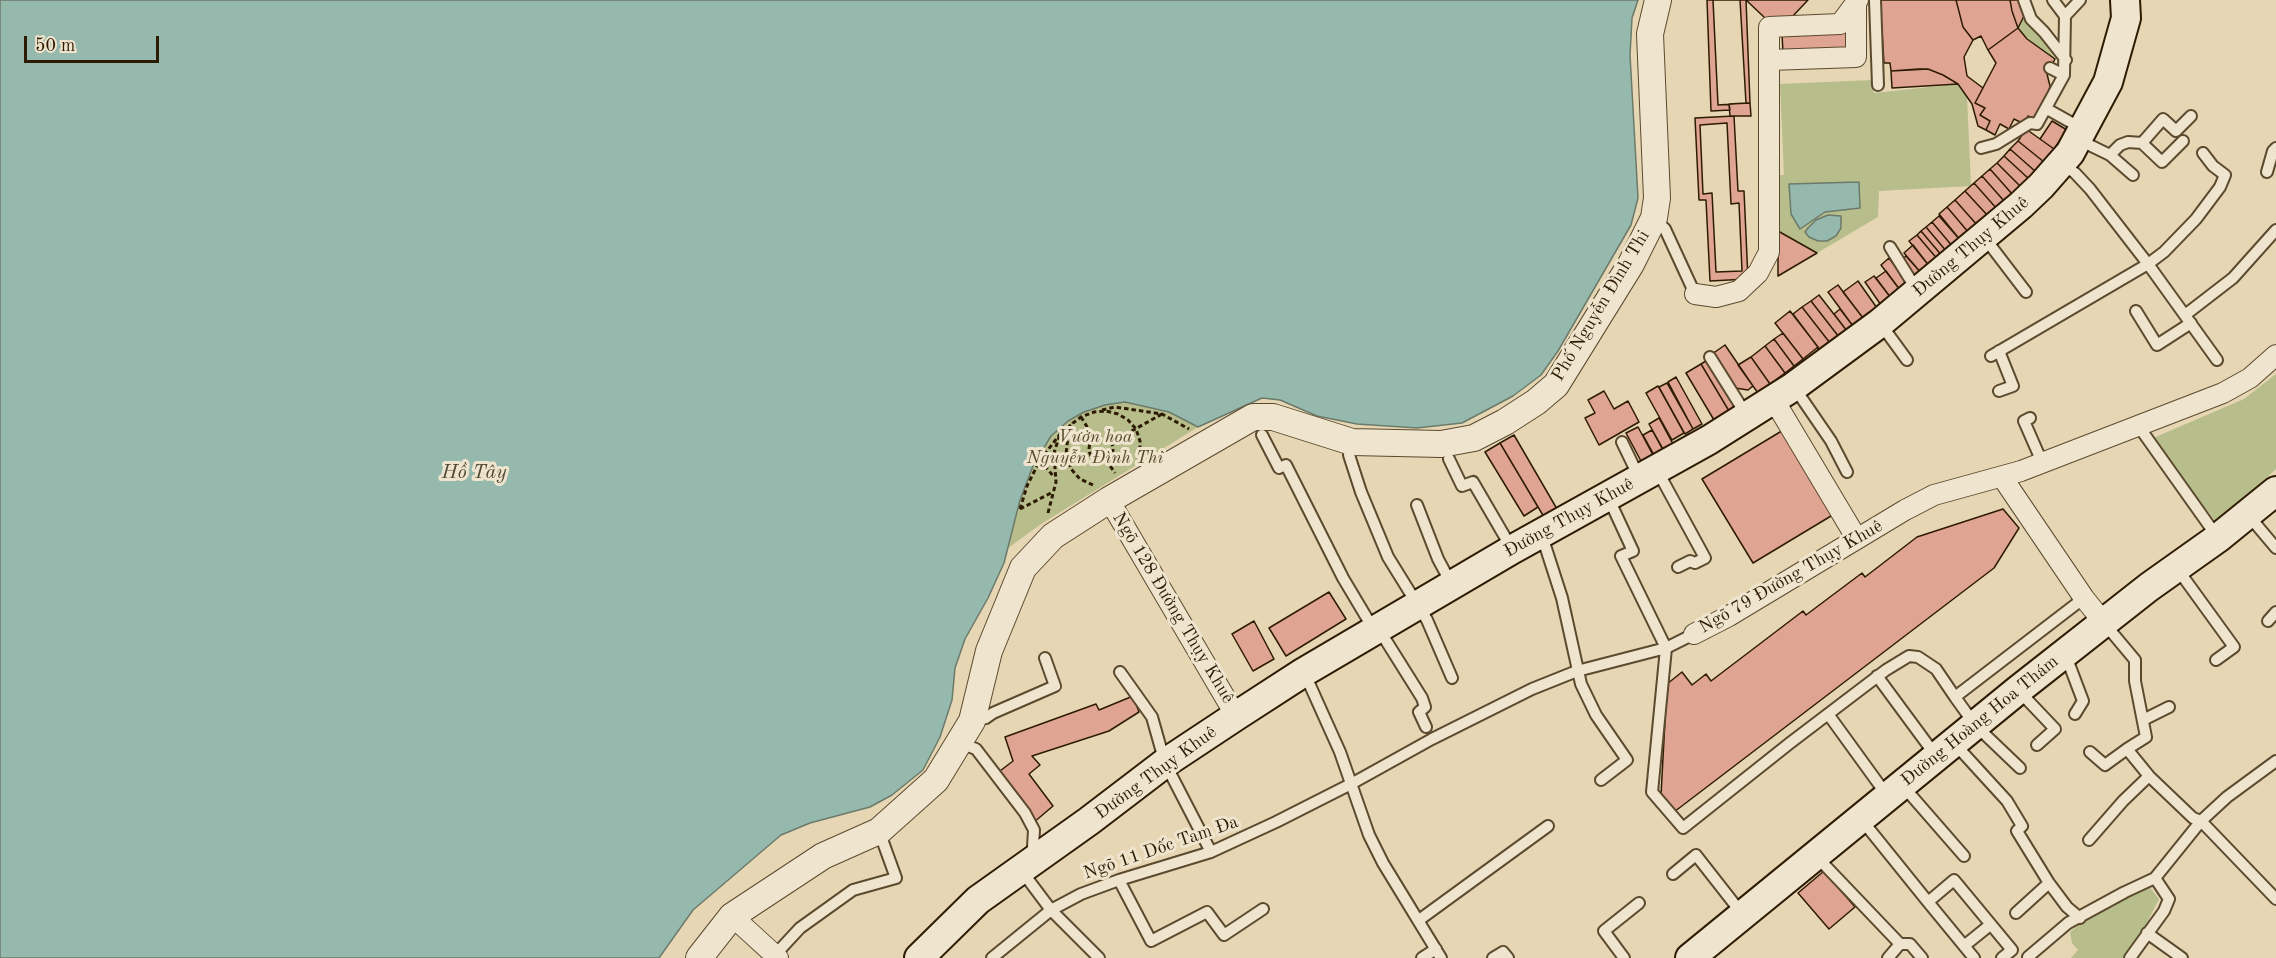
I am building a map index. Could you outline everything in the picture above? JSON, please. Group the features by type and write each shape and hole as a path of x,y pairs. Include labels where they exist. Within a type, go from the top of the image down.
{"main road":[{"name":"Đường Thụy Khuê","path":"919,958 978,900 1165,763 1236,716 1374,630 1608,496 1646,470 1748,416 1784,393 1880,323 1984,237 2062,164 2081,135 2108,82 2126,18 2125,0"},
{"name":"Đường Hoàng Hoa Thám","path":"1690,958 2018,690 2276,491"}],"street":[{"name":"Phố Nguyễn Đình Thi","path":"699,958 732,916 823,856 879,831 936,780 972,721 989,651 1023,568 1053,536 1105,494 1253,417 1273,417 1352,442 1442,444 1474,438 1505,422 1536,402 1556,385 1630,264 1654,218 1657,189 1650,34 1658,0"},
{"path":"1695,294 1716,297 1739,291 1758,273 1769,252 1769,27 1840,24 1857,3"},
{"path":"1769,60 1856,57 1857,3"},
{"name":"Ngõ 79 Đường Thụy Khuê","path":"1695,634 1934,495 2002,477 2223,393 2250,378 2276,355"},
{"path":"1784,393 1857,539"},
{"path":"2002,477 2084,598 2104,623"},
{"name":"Ngõ 128 Đường Thụy Khuê","path":"1105,494 1236,716"},
{"path":"732,916 777,956"}],"lane":[{"path":"1875,0 1878,85"},
{"path":"2024,0 2031,19 2066,60"},
{"path":"1981,148 1996,144 2030,123 2037,124 2064,75 2065,16 2053,0"},
{"path":"2065,16 2080,0"},
{"path":"2050,68 2064,75"},
{"path":"2047,109 2110,155 2133,176"},
{"path":"2142,143 2163,119 2176,130 2192,116"},
{"path":"2110,155 2120,144 2142,143 2162,162 2183,141"},
{"path":"2267,172 2276,148"},
{"path":"1999,391 2013,386 1995,353 2148,264 2164,252 2196,219 2220,186 2225,175 2213,166 2203,153"},
{"path":"2062,164 2075,173 2090,189 2148,264 2217,360"},
{"path":"1654,218 1665,229 1695,294"},
{"path":"2136,311 2157,345 2233,278 2276,230"},
{"path":"1984,237 2026,292"},
{"path":"1890,247 1918,292"},
{"path":"1880,323 1907,360"},
{"path":"1710,357 1748,416"},
{"path":"1784,393 1831,441 1847,471"},
{"path":"2030,418 2024,421 2042,462"},
{"path":"2137,424 2218,538"},
{"path":"1262,435 1279,468 1286,465 1343,578 1374,630 1385,639 1422,698 1425,707 1419,712 1426,727"},
{"path":"1622,442 1646,470 1705,558 1695,563 1690,561 1678,567"},
{"path":"1349,455 1361,492 1388,557 1427,620 1452,678"},
{"path":"1449,459 1462,486 1473,482 1513,549"},
{"path":"1608,496 1633,550 1621,556 1666,648 1652,792 1683,828 1877,676 1909,656 1918,657 1936,669 1954,698 1975,725 2020,768"},
{"path":"1417,505 1438,559 1452,585"},
{"path":"2247,514 2276,548"},
{"path":"1541,533 1562,598 1581,684 1596,715 1627,760 1601,780"},
{"path":"2176,567 2234,647 2216,660"},
{"path":"1954,698 2084,598"},
{"path":"2268,621 2276,612"},
{"path":"2090,752 2105,765 2146,737 2135,681 2135,660 2104,623"},
{"name":"Ngõ 79 Đường Thụy Khuê","path":"1351,784 1442,734 1532,689 1578,671 1666,648 1695,634"},
{"path":"2065,653 2084,701 2076,714"},
{"path":"972,721 986,718 1055,686 1045,658"},
{"path":"1120,672 1152,717 1165,763 1211,852"},
{"path":"1304,672 1340,752 1369,835 1383,863 1439,954 1422,958"},
{"path":"1877,676 1945,749 2007,801 2022,825 2017,831 2049,883 2067,907 2080,918"},
{"path":"2018,690 2055,729 2037,745"},
{"path":"2144,720 2169,707"},
{"path":"1828,714 1895,791 1964,856"},
{"path":"960,743 976,749 1025,813 1034,830 1030,863 1051,910 1099,958"},
{"path":"2127,749 2149,776 2193,818 2201,821 2276,899"},
{"path":"2028,957 2068,923 2155,878 2201,821 2227,797 2276,761"},
{"path":"2089,840 2123,801 2149,776"},
{"name":"Ngõ 11 Dốc Tam Đa","path":"992,958 1051,910 1082,894 1119,880 1211,852 1351,784"},
{"path":"1861,818 1974,958"},
{"path":"1419,920 1548,826"},
{"path":"777,956 800,928 853,890 896,878 879,831"},
{"path":"1673,874 1696,855 1743,915"},
{"path":"1816,856 1900,944 1911,944 1922,958"},
{"path":"2130,958 2164,910 2169,899 2155,878"},
{"path":"1119,880 1151,941 1207,912 1224,935 1263,909"},
{"path":"1928,902 1954,880 2012,950 2002,958"},
{"path":"2016,913 2049,883"},
{"path":"1624,958 1604,931 1639,903"},
{"path":"1964,946 1990,925"},
{"path":"2147,933 2182,958"},
{"path":"1888,958 1900,944"},
{"path":"1493,958 1503,952 1508,958"}],"path":[{"path":"1053,492 1020,509 1027,486 1040,460 1061,433 1081,417 1115,406 1162,414 1191,430"},
{"path":"1094,412 1106,411 1128,420 1136,429 1140,441 1140,463"},
{"path":"1112,442 1162,414"},
{"path":"1081,417 1094,438"},
{"path":"1073,423 1068,435 1066,455 1071,469 1080,479 1105,494"},
{"path":"1046,522 1056,478 1054,453 1061,433"},
{"path":"1102,436 1112,442 1112,454 1106,460 1098,461 1090,455 1089,445 1094,438 1102,436"},
{"path":"1054,453 1077,460 1090,455"},
{"path":"1040,460 1056,478"}],"green space":[{"path":"2025,15 2055,59 2035,46 2018,28"},
{"path":"1873,80 1874,93 1958,84 1967,97 1971,186 1879,191 1878,217 1817,253 1778,231 1774,176 1784,175 1780,84"},
{"path":"2276,374 2276,469 2217,523 2151,439 2244,399"},
{"name":"Vườn hoa Nguyễn Đình Thi","path":"1125,402 1169,412 1198,427 1041,524 1008,548 1020,500 1033,466 1051,436 1068,421 1084,412 1105,405"},
{"path":"2148,885 2159,899 2129,958 2071,958 2078,950 2072,943 2070,932 2088,918"}],"water":[{"name":"Hồ Tây","path":"0,0 1638,0 1632,18 1630,55 1638,198 1631,225 1558,351 1541,375 1513,396 1462,423 1417,428 1357,424 1317,416 1280,400 1262,398 1198,427 1169,412 1125,402 1105,405 1084,412 1068,421 1051,436 1033,466 1020,500 1004,563 965,639 955,668 952,700 940,737 923,770 892,795 870,807 810,823 781,835 693,910 659,958 0,958"},
{"path":"1859,182 1860,208 1825,212 1800,229 1791,214 1789,184"},
{"path":"1828,215 1841,216 1841,228 1836,236 1827,241 1818,241 1809,237 1805,232 1808,228 1816,220"}],"building":[{"path":"1707,0 1746,0 1750,103 1729,104 1730,110 1711,111"},
{"path":"1713,0 1740,0 1746,103 1718,105"},
{"path":"1746,0 1808,0 1792,17 1765,18"},
{"path":"1880,0 1956,0 1963,27 1973,40 1964,57 1967,76 1983,88 1975,103 1985,108 1980,115 1990,121 1986,130 1978,126 1972,104 1958,84 1928,69 1891,71 1890,63 1884,63"},
{"path":"1956,0 2010,0 2018,28 1988,50 1981,36 1973,40 1963,27"},
{"path":"2010,0 2029,0 2018,28 2012,11"},
{"path":"2018,28 2027,39 2055,59 2047,74 2050,86 2046,103 2037,121 2028,116 2024,124 2014,119 2009,129 2000,124 1995,135 1986,130 1990,121 1980,115 1985,108 1975,103 1996,63 1988,50"},
{"path":"1848,31 1848,50 1783,53 1782,34"},
{"path":"1928,69 1958,84 1892,88 1891,71"},
{"path":"1750,103 1751,116 1730,116 1729,104"},
{"path":"1734,116 1738,191 1744,191 1748,279 1710,281 1706,200 1699,200 1695,118"},
{"path":"2052,121 2067,130 2054,149 2040,139"},
{"path":"1727,123 1731,204 1739,203 1742,271 1716,272 1712,193 1703,194 1700,125"},
{"path":"2026,129 2054,149 2044,162 2018,141"},
{"path":"2018,141 2044,162 2036,172 2010,149"},
{"path":"2010,149 2036,172 2029,179 2004,156"},
{"path":"2004,156 2029,179 2021,187 1997,163"},
{"path":"1997,163 2021,187 2013,195 1990,169"},
{"path":"1990,169 2013,195 2005,202 1982,176"},
{"path":"1982,176 2005,202 1997,209 1974,183"},
{"path":"1974,183 1997,209 1989,217 1965,191"},
{"path":"1965,191 1989,217 1978,226 1955,200"},
{"path":"1955,200 1978,226 1969,233 1947,207"},
{"path":"1947,207 1969,233 1961,241 1939,214"},
{"path":"1939,216 1961,241 1953,247 1932,222"},
{"path":"1932,222 1953,247 1947,252 1926,227"},
{"path":"1926,227 1947,252 1943,257 1921,231"},
{"path":"1778,231 1817,253 1778,276"},
{"path":"1921,231 1943,257 1939,261 1917,235"},
{"path":"1917,235 1939,261 1930,267 1909,241"},
{"path":"1913,245 1930,267 1922,274 1904,253"},
{"path":"1906,256 1922,274 1914,282 1898,263"},
{"path":"1889,258 1908,284 1900,290 1881,265"},
{"path":"1886,271 1900,290 1891,298 1876,278"},
{"path":"1874,276 1891,298 1881,305 1865,282"},
{"path":"1858,281 1877,308 1863,318 1843,292"},
{"path":"1838,285 1863,318 1853,326 1828,292"},
{"path":"1819,295 1847,331 1839,337 1811,301"},
{"path":"1811,301 1839,337 1830,343 1802,307"},
{"path":"1802,307 1830,343 1820,350 1793,314"},
{"path":"1840,309 1853,326 1847,331 1834,314"},
{"path":"1790,311 1818,347 1803,359 1775,323"},
{"path":"1783,333 1803,359 1794,366 1774,339"},
{"path":"1774,339 1794,366 1785,373 1765,346"},
{"path":"1725,345 1753,386 1748,390 1735,388 1712,354"},
{"path":"1765,346 1785,373 1770,384 1751,357"},
{"path":"1751,357 1770,384 1758,393 1738,365"},
{"path":"1709,359 1736,406 1729,411 1701,364"},
{"path":"1701,364 1729,411 1714,420 1686,373"},
{"path":"1676,377 1702,424 1693,429 1668,382"},
{"path":"1667,383 1693,429 1685,434 1659,387"},
{"path":"1658,386 1684,433 1672,440 1646,393"},
{"path":"1604,391 1614,409 1628,401 1639,422 1599,445 1585,418 1595,413 1588,400"},
{"path":"1659,418 1673,444 1663,449 1649,424"},
{"path":"1638,427 1653,455 1641,461 1626,433"},
{"path":"1785,429 1836,513 1753,563 1702,479"},
{"path":"1652,430 1663,450 1654,455 1643,435"},
{"path":"1514,435 1557,509 1544,517 1500,443"},
{"path":"1500,443 1538,507 1524,516 1485,452"},
{"path":"2003,509 2019,528 1994,568 1674,812 1661,795 1667,684 1682,672 1692,685 1706,674 1711,681 1803,611 1806,615 1862,573 1865,577 1917,537"},
{"path":"1329,592 1346,619 1286,656 1269,628"},
{"path":"1254,621 1274,659 1253,671 1232,634"},
{"path":"1133,696 1139,712 1109,731 1032,756 1040,765 1029,774 1053,806 1033,823 996,774 1013,761 1005,737 1096,704 1099,710"},
{"path":"1824,871 1855,907 1829,929 1798,893"}]}
